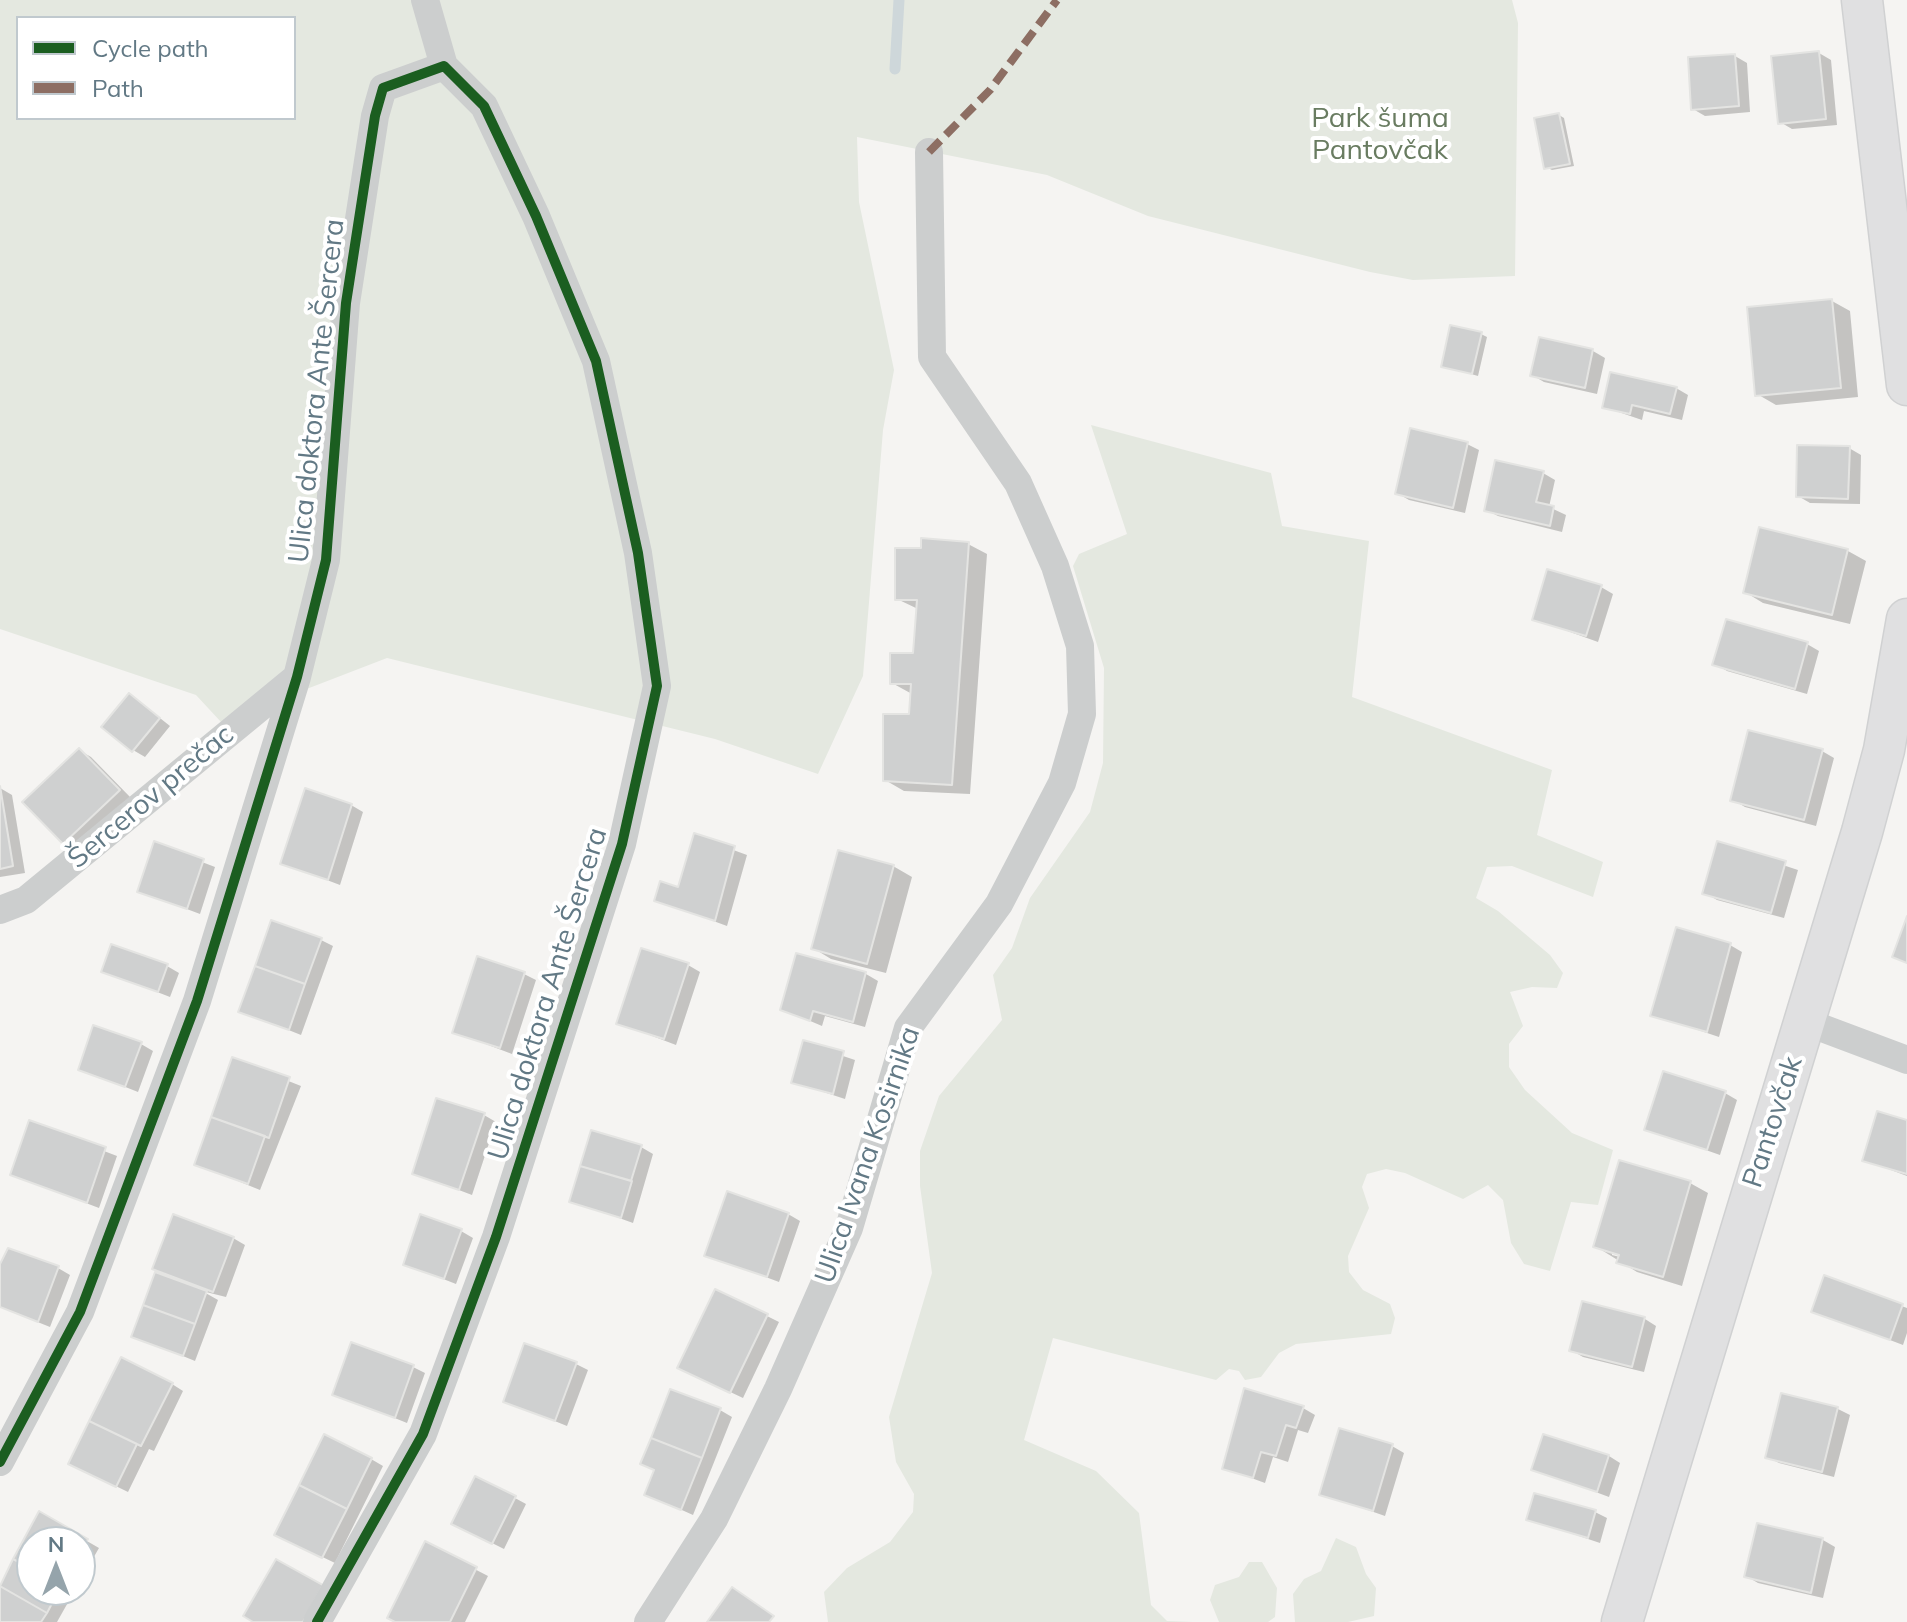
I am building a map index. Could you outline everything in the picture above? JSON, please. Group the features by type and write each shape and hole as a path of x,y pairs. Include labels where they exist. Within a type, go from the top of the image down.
{"main road":[{"path":"1862,0 1907,385"},
{"name":"Pantovčak","path":"1622,1622 1752,1187 1806,1022 1884,750 1907,619"}],"street":[{"name":"Ulica doktora Ante Šercera","path":"317,1622 423,1434 496,1237 622,844 657,686 638,553 596,361 536,216 484,106 444,66 425,0"},
{"name":"Ulica doktora Ante Šercera","path":"0,1462 80,1312 97,1268 197,1001 297,677 326,560 346,303 375,116 383,88 444,66"},
{"name":"Ulica Ivana Kosirnika","path":"648,1622 714,1519 778,1389 849,1228 908,1028 999,904 1062,783 1082,714 1080,646 1055,566 1018,483 932,357 929,152"},
{"name":"Šercerov prečac","path":"0,910 26,900 297,677"},
{"path":"1806,1022 1907,1060"}],"green space":[{"name":"Park šuma Pantovčak","path":"0,0 1512,0 1518,23 1515,276 1413,280 1370,272 1148,216 1047,175 857,137 859,202 894,370 883,430 863,676 818,774 715,739 387,658 221,722 196,695 0,629"},
{"path":"1091,425 1271,473 1282,526 1369,541 1352,697 1552,770 1537,835 1603,862 1593,897 1512,866 1487,867 1476,898 1498,911 1550,955 1563,973 1557,988 1532,987 1510,992 1523,1026 1509,1044 1509,1067 1525,1090 1572,1133 1613,1150 1598,1205 1571,1202 1550,1271 1524,1264 1511,1243 1503,1200 1488,1185 1463,1199 1405,1173 1386,1169 1367,1174 1362,1187 1369,1208 1348,1256 1349,1272 1363,1290 1390,1304 1395,1318 1391,1334 1296,1344 1279,1353 1261,1377 1245,1380 1239,1371 1229,1369 1216,1380 1053,1338 1024,1440 1096,1471 1139,1513 1151,1605 1167,1621 1193,1622 828,1622 824,1592 847,1568 890,1542 913,1512 914,1494 896,1462 889,1417 932,1273 920,1186 920,1151 939,1096 1002,1020 993,975 1012,948 1030,898 1090,812 1103,763 1104,668 1073,566 1079,554 1127,534"},
{"path":"1336,1538 1356,1547 1366,1574 1376,1588 1374,1616 1348,1622 1295,1622 1293,1594 1304,1579 1321,1571"},
{"path":"1249,1562 1262,1562 1277,1588 1275,1617 1268,1622 1219,1622 1210,1600 1215,1585 1239,1577"}],"building":[{"path":"1819,51 1826,119 1778,124 1771,56"},
{"path":"1735,54 1739,106 1691,110 1688,57"},
{"path":"1559,113 1570,164 1544,169 1534,118"},
{"path":"1832,299 1841,388 1755,396 1747,307"},
{"path":"1450,325 1482,332 1472,374 1441,367"},
{"path":"1539,337 1593,349 1585,388 1530,376"},
{"path":"1610,372 1677,387 1670,414 1632,405 1630,414 1602,408"},
{"path":"1410,428 1468,442 1453,508 1395,494"},
{"path":"1797,445 1850,446 1848,499 1796,497"},
{"path":"1495,460 1544,471 1536,502 1554,506 1550,526 1484,511"},
{"path":"1759,527 1848,549 1832,615 1743,593"},
{"path":"921,538 969,542 952,785 883,781 883,714 909,714 911,684 890,684 890,653 913,653 917,600 895,600 895,548 921,548"},
{"path":"1547,569 1602,585 1586,636 1532,620"},
{"path":"1726,619 1808,642 1795,689 1712,665"},
{"path":"129,693 160,718 132,752 101,727"},
{"path":"1748,730 1823,749 1804,820 1730,801"},
{"path":"79,748 120,790 63,844 22,802"},
{"path":"0,786 13,866 0,869"},
{"path":"305,788 352,804 328,880 280,864"},
{"path":"694,833 735,846 715,921 654,901 660,881 678,887"},
{"path":"154,841 204,859 187,909 137,892"},
{"path":"1717,841 1786,861 1771,913 1702,894"},
{"path":"838,850 894,865 867,964 811,949"},
{"path":"1907,916 1907,963 1892,957"},
{"path":"271,920 322,938 305,984 255,966"},
{"path":"1676,927 1731,943 1707,1032 1650,1016"},
{"path":"111,944 168,964 158,992 101,972"},
{"path":"641,948 689,963 664,1039 616,1024"},
{"path":"796,953 866,972 853,1022 813,1011 810,1021 780,1010"},
{"path":"477,956 525,972 500,1048 452,1033"},
{"path":"255,966 305,984 289,1030 238,1012"},
{"path":"93,1025 142,1042 125,1087 78,1070"},
{"path":"803,1040 844,1051 833,1094 791,1083"},
{"path":"232,1057 290,1077 269,1138 211,1117"},
{"path":"1663,1071 1726,1091 1707,1150 1644,1130"},
{"path":"436,1098 485,1113 459,1190 412,1174"},
{"path":"1877,1111 1907,1120 1907,1174 1862,1161"},
{"path":"211,1117 265,1136 248,1184 194,1165"},
{"path":"29,1120 106,1147 87,1203 10,1175"},
{"path":"591,1130 642,1145 631,1181 580,1166"},
{"path":"1619,1160 1691,1181 1663,1277 1616,1263 1619,1255 1593,1247"},
{"path":"580,1166 632,1181 621,1218 569,1202"},
{"path":"727,1191 789,1213 767,1277 704,1256"},
{"path":"173,1214 234,1237 213,1292 152,1269"},
{"path":"420,1214 462,1229 444,1279 403,1265"},
{"path":"8,1248 59,1266 38,1322 0,1307 0,1264"},
{"path":"155,1272 207,1291 195,1324 143,1305"},
{"path":"1824,1275 1903,1304 1890,1340 1811,1312"},
{"path":"715,1289 768,1314 730,1393 677,1368"},
{"path":"1582,1301 1645,1317 1632,1367 1569,1351"},
{"path":"143,1305 195,1324 183,1356 131,1337"},
{"path":"351,1342 414,1365 395,1418 332,1395"},
{"path":"524,1343 577,1362 555,1421 503,1402"},
{"path":"121,1357 173,1383 141,1446 89,1421"},
{"path":"1244,1388 1304,1406 1296,1428 1286,1425 1276,1456 1261,1452 1253,1478 1222,1469"},
{"path":"670,1389 721,1408 702,1458 651,1438"},
{"path":"1781,1393 1838,1407 1822,1472 1765,1458"},
{"path":"89,1421 137,1444 116,1487 68,1464"},
{"path":"1339,1428 1393,1444 1373,1511 1319,1495"},
{"path":"324,1434 372,1458 347,1509 299,1485"},
{"path":"1543,1434 1609,1455 1597,1492 1531,1470"},
{"path":"651,1438 702,1458 681,1510 644,1495 654,1470 640,1464"},
{"path":"475,1476 516,1496 492,1544 451,1524"},
{"path":"299,1485 347,1509 322,1558 274,1535"},
{"path":"1534,1493 1596,1510 1588,1538 1526,1520"},
{"path":"39,1511 65,1526 31,1526"},
{"path":"1757,1523 1823,1538 1811,1593 1744,1577"},
{"path":"425,1541 477,1567 450,1622 395,1622 387,1618"},
{"path":"13,1559 16,1561 16,1595 0,1586"},
{"path":"276,1559 323,1585 303,1622 253,1622 243,1616"},
{"path":"0,1586 16,1595 16,1606 35,1606 47,1613 41,1622 0,1622"},
{"path":"732,1587 774,1616 769,1622 707,1622"},
{"path":"35,1606 51,1606 47,1613"}],"waterway":[{"path":"895,69 899,0"}],"marked path":[{"path":"929,152 990,90 1057,0"}],"cycle path":[{"path":"0,1462 80,1312 197,1001 297,677 326,560 346,303 375,116 383,88 444,66 484,106 536,216 596,361 638,553 657,686 622,844 496,1237 423,1434 317,1622"}]}
